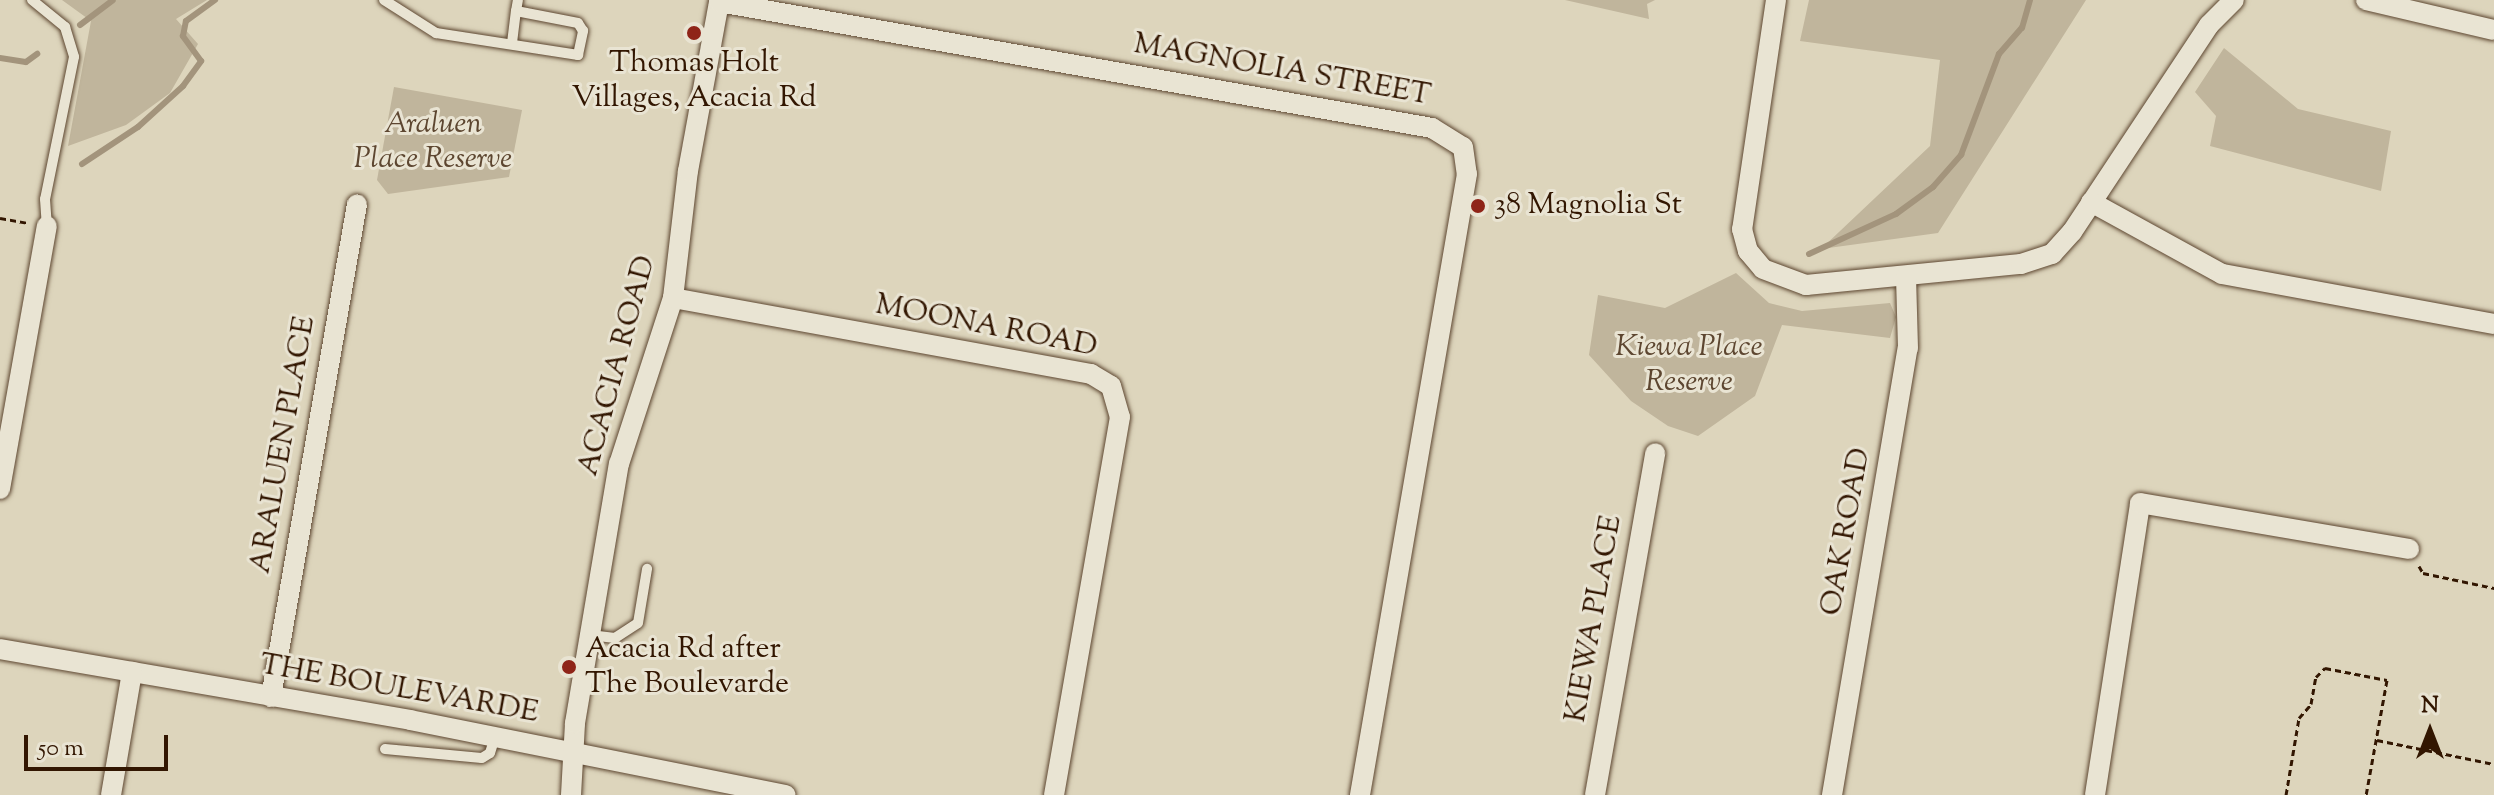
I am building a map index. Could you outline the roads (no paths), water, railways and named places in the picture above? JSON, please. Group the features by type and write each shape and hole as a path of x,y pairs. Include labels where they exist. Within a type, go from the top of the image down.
{"street":[{"path":"1776,0 1743,194 1742,229 1748,251 1763,269 1795,284 1906,277 2039,261 2062,244 2209,25 2234,0"},
{"path":"2366,0 2494,30"},
{"name":"ACACIA ROAD","path":"571,795 573,753 590,635 623,448 673,298 688,171 720,1"},
{"name":"MAGNOLIA STREET","path":"720,1 1432,128 1463,147 1467,174 1360,795"},
{"path":"2091,202 2222,274 2494,324"},
{"name":"ARALUEN PLACE","path":"271,697 357,204"},
{"path":"0,489 47,226"},
{"name":"OAK ROAD","path":"1832,795 1908,348 1906,277"},
{"name":"MOONA ROAD","path":"673,298 1091,374 1111,386 1120,417 1054,795"},
{"name":"KIEWA PLACE","path":"1595,795 1655,453"},
{"path":"2095,795 2140,503 2409,549"},
{"name":"THE BOULEVARDE","path":"0,649 495,737 786,795"},
{"path":"111,795 132,672"}],"lane":[{"path":"32,0 65,27 74,57 45,199 47,226"},
{"path":"384,0 436,33 578,55 583,31 578,23 517,6 512,43"},
{"path":"590,635 615,638 638,623 647,569"},
{"path":"385,749 482,758 490,753 495,737"}],"waterway":[{"path":"80,25 113,0"},
{"path":"82,164 138,127 183,86 201,61 183,36 186,21 215,0"},
{"path":"1809,254 1896,214 1933,187 1961,155 1999,54 2022,28 2030,0"},
{"path":"0,58 26,62 37,54"}],"place":[{"name":"Thomas Holt Villages, Acacia Rd","path":"694,33"},
{"name":"38 Magnolia St","path":"1478,206"},
{"name":"Acacia Rd after The Boulevarde","path":"569,667"}],"park label":[{"name":"Araluen Place Reserve","path":"433,142"},
{"name":"Kiewa Place Reserve","path":"1689,365"}]}
